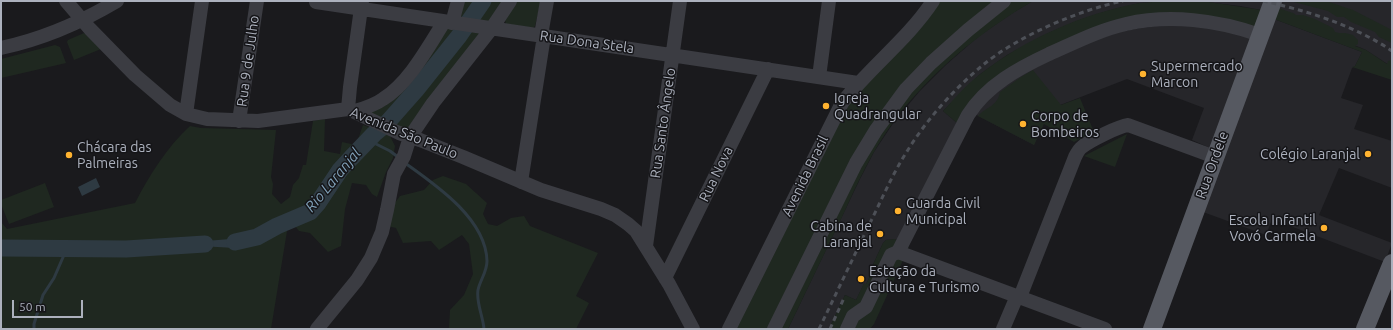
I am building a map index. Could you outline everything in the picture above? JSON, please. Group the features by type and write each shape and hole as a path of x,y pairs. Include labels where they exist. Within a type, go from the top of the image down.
{"main road":[{"name":"Rua Ordele","path":"1152,329 1272,1"},
{"path":"1365,329 1387,291 1392,263"}],"street":[{"name":"Avenida São Paulo","path":"66,1 82,20 135,75 170,105 186,114 207,119 239,121 267,120 352,110 393,131 464,157 521,182 615,216 631,226 646,246 693,329"},
{"path":"1,48 34,40 82,20 117,1"},
{"path":"186,114 202,1"},
{"name":"Rua 9 de Julho","path":"239,121 257,1"},
{"path":"362,5 350,87 352,110 384,99 400,85 421,58 452,23 458,1"},
{"path":"317,329 357,280 371,258 382,232 392,182 410,137 486,27 510,1"},
{"path":"521,182 547,1"},
{"name":"Rua Santo Ângelo","path":"646,246 680,1"},
{"path":"819,77 829,1"},
{"name":"Avenida Brasil","path":"729,329 842,103 858,83 917,22 933,1"},
{"path":"774,329 856,163 887,114 906,90 931,63 968,30 1004,1"},
{"name":"Rua Dona Stela","path":"316,2 362,5 452,23 543,35 858,83"},
{"path":"847,329 854,316 866,307 891,255 898,252 968,115 989,91 1018,70 1067,46 1098,33 1136,22 1164,20 1197,21 1232,27 1263,27"},
{"name":"Rua Nova","path":"665,278 768,69"},
{"path":"1003,329 1018,297 1075,157 1083,146 1119,127 1128,125 1215,157"},
{"path":"898,252 1105,329"}],"shaded area":[{"path":"462,1 504,1 412,127 390,136 395,146 393,158 377,197 372,194 366,185 352,183 345,209 341,246 328,252 310,233 299,231 289,219 271,329 1,329 1,222 7,229 135,203 159,162 190,126 201,128 276,130 271,177 273,184 272,194 281,204 290,197 293,185 299,178 303,165 306,165 313,121 325,119 324,151 340,154 342,142 356,145 363,125 374,129 379,121 370,114"},
{"path":"516,1 541,1 535,26 533,28 506,24 505,20"},
{"path":"939,1 1033,1 994,26 958,54 924,86 894,121 865,168 788,329 734,329 845,105"},
{"path":"1033,1 1166,1 1140,3 1107,11 1077,21 1049,33 1007,55 979,75 943,111 957,123 898,240 886,240 883,243 869,273 871,274 856,300 845,295 829,329 788,329 860,179 874,152 894,122 919,92 947,64 979,36"},
{"path":"1197,1 1392,1 1392,67 1366,50 1320,31 1274,19 1362,52 1355,66 1352,68 1341,98 1363,105 1354,129 1392,141 1392,188 1339,168 1319,215 1392,243 1385,262 1272,219 1266,235 1203,212 1210,148 1192,140 1204,108 1127,79 1050,109 1034,145 965,109 1071,39 1261,10"},
{"path":"1202,1 1262,10 1255,26 1185,15 1049,48 957,123 943,111 979,75 1015,50 1035,39 1075,21 1096,14 1139,3"},
{"path":"1290,1 1326,1 1353,10 1392,30 1392,43 1379,37 1375,32 1351,22 1344,17 1337,17 1328,11"},
{"path":"1278,8 1296,15 1303,15 1315,19 1333,28 1335,32 1353,35 1358,40 1358,44 1355,46 1366,50 1387,64 1388,61 1392,60 1392,80 1352,67 1355,66 1362,52 1274,19"},
{"path":"84,33 101,49 74,60 67,42 68,40"},
{"path":"55,45 60,47 66,63 1,78 1,59"},
{"path":"1033,70 1061,105 1080,98 1094,132 1074,142 1044,124 1034,145 978,116 997,101 1000,92"},
{"path":"1127,134 1115,167 1084,156"},
{"path":"443,176 466,184 487,203 483,214 488,224 497,226 511,218 524,216 530,226 598,253 576,296 589,303 576,329 449,329 450,310 464,295 473,274 469,244 462,235 439,250 431,241 403,243 396,228 387,226 391,208 400,196 424,190 433,180"},
{"path":"96,178 100,187 82,196 78,187"},
{"path":"45,183 54,207 9,224 1,204 1,200"},
{"path":"257,233 257,241 235,248 182,245 230,239"},
{"path":"895,239 909,247 874,324 870,329 829,329 845,295 856,300 864,283 866,284 871,274 869,273 883,243 886,240"}],"waterway":[{"name":"Rio Laranjal","path":"235,242 257,237 277,226 310,212 318,203 340,170 374,134 386,124 416,90 459,36 483,1"},
{"path":"368,140 390,151 398,157"},
{"path":"405,163 457,204 469,217 478,231 484,246 487,261 486,269 478,290 479,305 484,329"},
{"name":"Rio Laranjal","path":"1,248 126,249 205,244"},
{"path":"34,329 34,324 43,295 54,278 67,248"}],"railway":[{"path":"819,329 901,161 922,129 951,95 997,54 1031,34 1087,11 1123,1"},
{"path":"1263,1 1296,9 1330,20 1363,34 1392,51"},
{"path":"830,329 844,298"}],"place":[{"name":"Supermercado Marcon","path":"1143,74"},
{"name":"Igreja Quadrangular","path":"826,106"},
{"name":"Corpo de Bombeiros","path":"1023,124"},
{"name":"Colégio Laranjal","path":"1368,154"},
{"name":"Chácara das Palmeiras","path":"69,155"},
{"name":"Guarda Civil Municipal","path":"898,211"},
{"name":"Escola Infantil Vovó Carmela","path":"1324,228"},
{"name":"Cabina de Laranjal","path":"880,234"},
{"name":"Estação da Cultura e Turismo","path":"861,279"}]}
